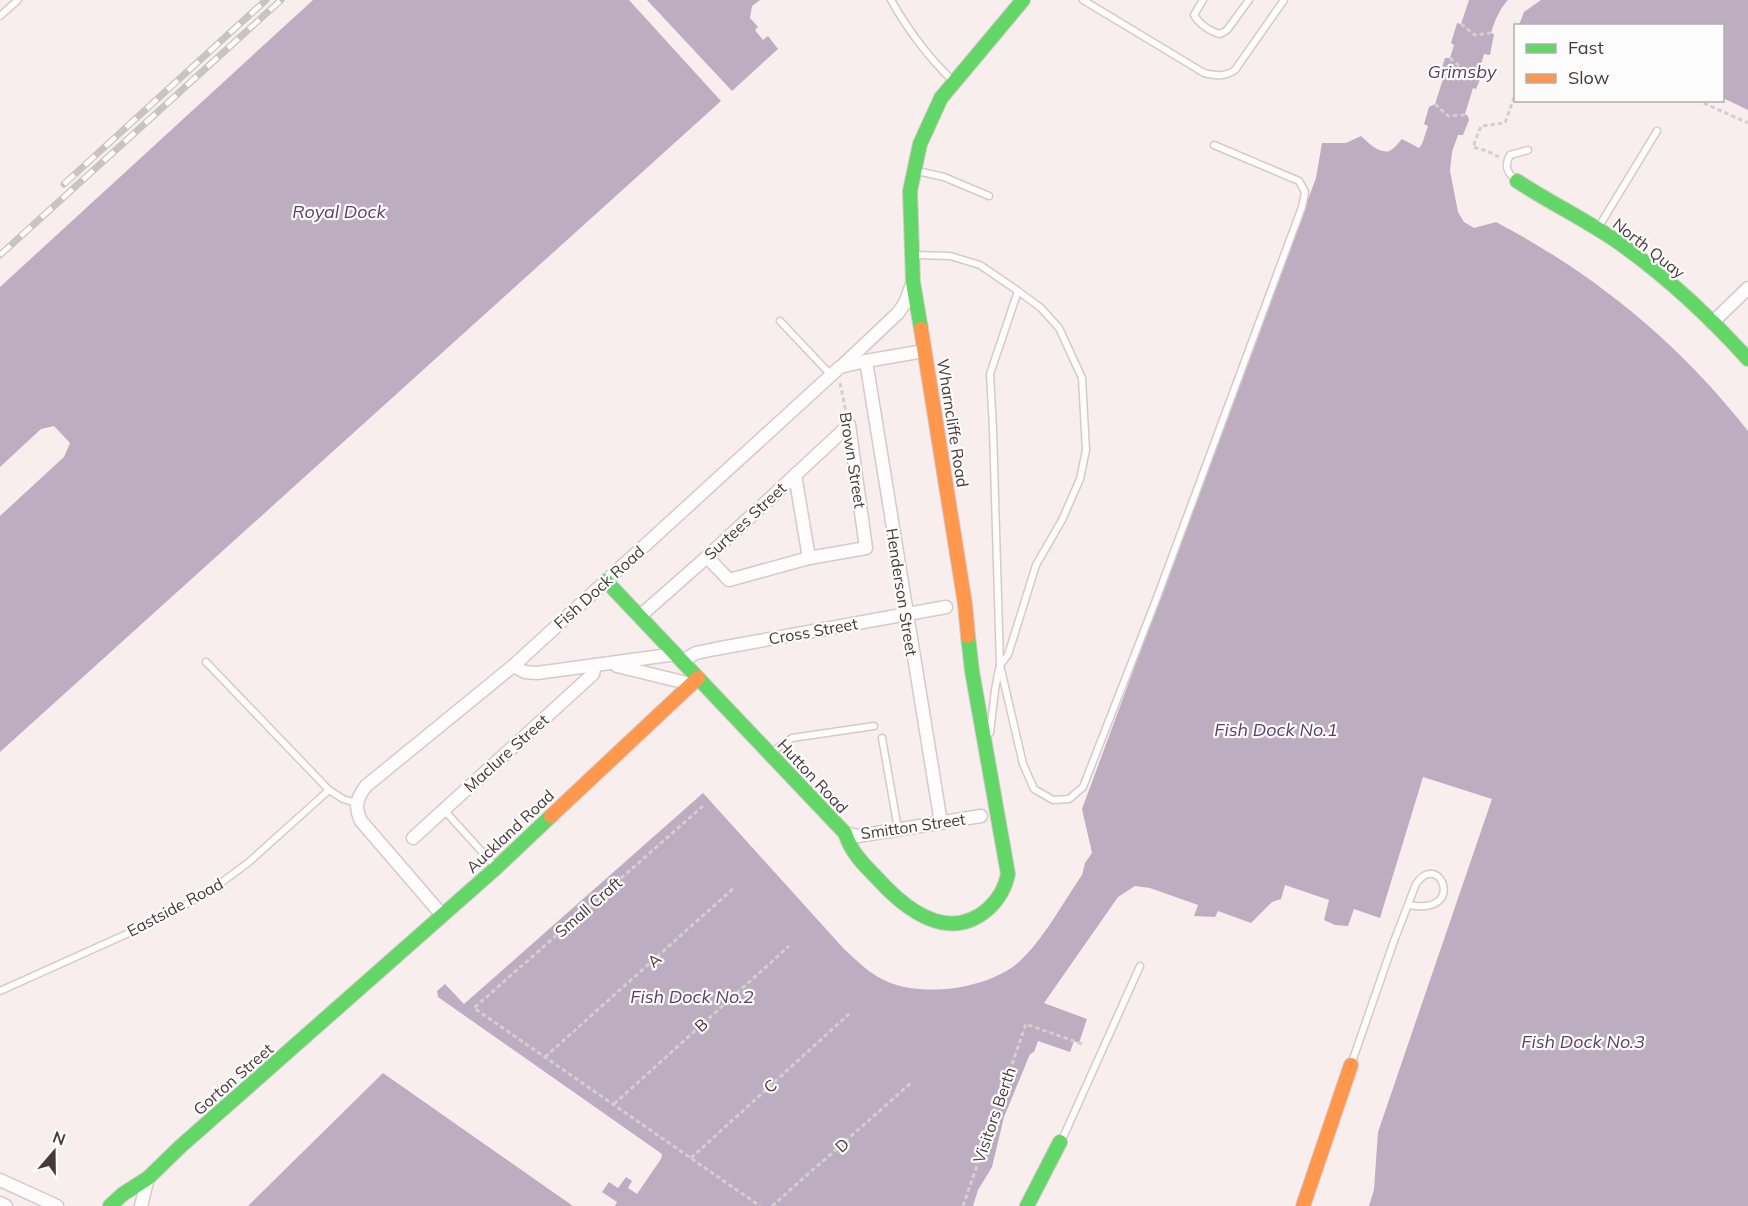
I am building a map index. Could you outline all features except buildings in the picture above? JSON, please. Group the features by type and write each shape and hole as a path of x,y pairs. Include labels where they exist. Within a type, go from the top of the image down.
{"street":[{"name":"Wharncliffe Road","path":"1007,883 1008,874 972,671 965,604 913,282 910,191 920,144 941,98 1023,0"},
{"name":"North Quay","path":"1517,181 1598,229 1640,258 1748,359"},
{"name":"Fish Dock Road","path":"356,803 366,786 513,666 836,371 898,313 905,303 913,282"},
{"path":"1712,323 1748,288"},
{"name":"Fish Dock Road","path":"836,371 866,361 924,351"},
{"name":"Henderson Street","path":"866,361 941,823"},
{"name":"Surtees Street","path":"640,616 849,425"},
{"name":"Brown Street","path":"809,558 866,548 849,425"},
{"path":"707,557 729,580 809,558 795,475"},
{"name":"Hutton Road","path":"606,581 679,658 695,681 770,754 845,833 849,848 892,895 912,912 923,918 939,922 952,923 975,918 995,903 1007,883"},
{"name":"Cross Street","path":"513,666 525,672 537,673 595,665 679,658 715,649 946,607"},
{"name":"Cross Street","path":"609,664 695,681"},
{"name":"Maclure Street","path":"413,838 593,674 595,665"},
{"name":"Auckland Road","path":"341,1005 496,868 695,681"},
{"path":"356,803 361,821 442,915"},
{"name":"Smitton Street","path":"845,833 858,836 981,816"},
{"name":"Gorton Street","path":"110,1206 123,1194 148,1178 181,1146 341,1005"},
{"path":"1303,1206 1351,1065"},
{"path":"1027,1206 1060,1142"},
{"path":"141,1206 148,1178"},
{"path":"0,1180 57,1206"},
{"path":"0,1203 6,1206"}],"lane":[{"path":"0,16 18,0"},
{"path":"891,0 909,31 954,82"},
{"path":"1083,0 1204,73 1216,76 1226,75 1235,70 1284,0"},
{"path":"1203,0 1194,15 1197,20 1220,34 1227,30 1249,0"},
{"path":"1598,229 1657,131"},
{"path":"1018,291 990,375 1000,666 1023,764 1034,789 1053,800 1070,799 1083,787 1160,589 1302,207 1305,192 1299,181 1214,145"},
{"path":"1517,181 1506,168 1507,162 1510,155 1528,150"},
{"path":"913,170 944,177 989,196"},
{"path":"911,255 950,256 980,265 1018,291 1041,308 1059,328 1082,378 1086,450 1080,479 1062,520 1036,565 1008,655 1000,666 994,690 988,758"},
{"path":"780,321 836,371"},
{"path":"206,662 329,790 343,799 356,803"},
{"path":"770,754 792,738 874,726"},
{"path":"882,738 898,829"},
{"name":"Eastside Road","path":"0,991 140,928 206,894 258,856 329,790"},
{"path":"444,810 496,868"},
{"path":"1351,1065 1416,884 1421,877 1427,874 1436,875 1442,880 1444,889 1438,902 1432,907 1410,905"},
{"path":"1060,1142 1140,966"}],"path":[{"path":"1461,24 1475,34 1491,33"},
{"path":"1450,58 1463,69 1480,68"},
{"path":"1507,162 1487,151 1473,147 1481,126 1505,123 1514,95"},
{"path":"1701,102 1748,123"},
{"path":"1435,104 1448,116 1465,115"},
{"name":"Brown Street","path":"836,371 842,388 849,425"},
{"name":"Small Craft","path":"545,1057 474,1008 703,806"},
{"name":"A","path":"545,1057 735,887"},
{"name":"B","path":"613,1104 789,946"},
{"name":"C","path":"691,1158 849,1014"},
{"name":"Visitors Berth","path":"963,1206 1026,1024 1082,1044"},
{"path":"545,1057 760,1206"},
{"name":"D","path":"772,1206 911,1083"}],"water":[{"name":"Royal Dock","path":"313,0 629,0 721,101 0,752 0,287"},
{"path":"647,0 760,0 752,6 750,18 758,27 755,30 763,40 768,36 778,49 732,91"},
{"path":"1469,0 1508,0 1500,11 1491,33 1494,34 1490,55 1484,54 1480,68 1484,70 1476,89 1473,88 1465,114 1469,120 1463,135 1458,135 1452,152 1450,171 1458,212 1464,222 1474,228 1496,222 1567,264 1601,288 1664,340 1721,399 1748,431 1748,1206 1369,1206 1374,1190 1378,1132 1492,799 1423,777 1380,918 1354,909 1348,926 1335,925 1324,920 1329,900 1285,885 1281,899 1272,902 1251,923 1218,911 1215,917 1194,916 1198,905 1150,888 1135,886 1118,897 1044,1003 1087,1019 1079,1043 1074,1041 1070,1052 1038,1041 1034,1052 1030,1054 1004,1117 992,1167 978,1190 973,1206 615,1206 617,1202 602,1192 609,1182 618,1188 626,1177 632,1181 628,1188 637,1194 661,1159 662,1154 438,997 437,991 445,984 464,1004 703,793 844,949 876,976 904,987 940,989 959,987 995,977 1023,958 1054,918 1082,875 1085,863 1092,853 1082,809 1316,178 1322,143 1346,143 1361,136 1375,148 1384,151 1392,149 1402,139 1419,148 1428,126 1424,124 1429,107 1435,104 1443,79 1441,71 1445,58 1450,58 1454,45 1451,43 1457,23 1461,24"},
{"path":"1541,0 1748,0 1748,110 1724,98 1724,24 1519,24 1524,12"},
{"path":"383,1073 573,1206 248,1206"}],"pier":[{"path":"54,426 70,443 64,457 0,516 0,467 41,429"}],"railway":[{"path":"64,184 266,0"},
{"path":"0,255 281,0"}],"traffic: fast":[{"path":"921,329 913,282 910,191 920,144 941,98 1023,0"},
{"path":"1517,181 1603,232 1633,253 1685,296 1748,359"},
{"path":"606,581 845,833 851,846 867,868 913,910 942,922 958,923 973,919 988,909 1001,893 1008,874 972,671 968,636"},
{"path":"110,1206 123,1194 148,1178 181,1146 496,868 551,816"},
{"path":"1027,1206 1060,1142"}],"traffic: slow":[{"path":"921,329 965,604 968,636"},
{"path":"551,816 698,678"},
{"path":"1303,1206 1351,1065"}],"water label":[{"name":"Grimsby","path":"1462,72"},
{"name":"Fish Dock No.1","path":"1276,730"},
{"name":"Fish Dock No.2","path":"692,997"},
{"name":"Fish Dock No.3","path":"1583,1042"}]}
